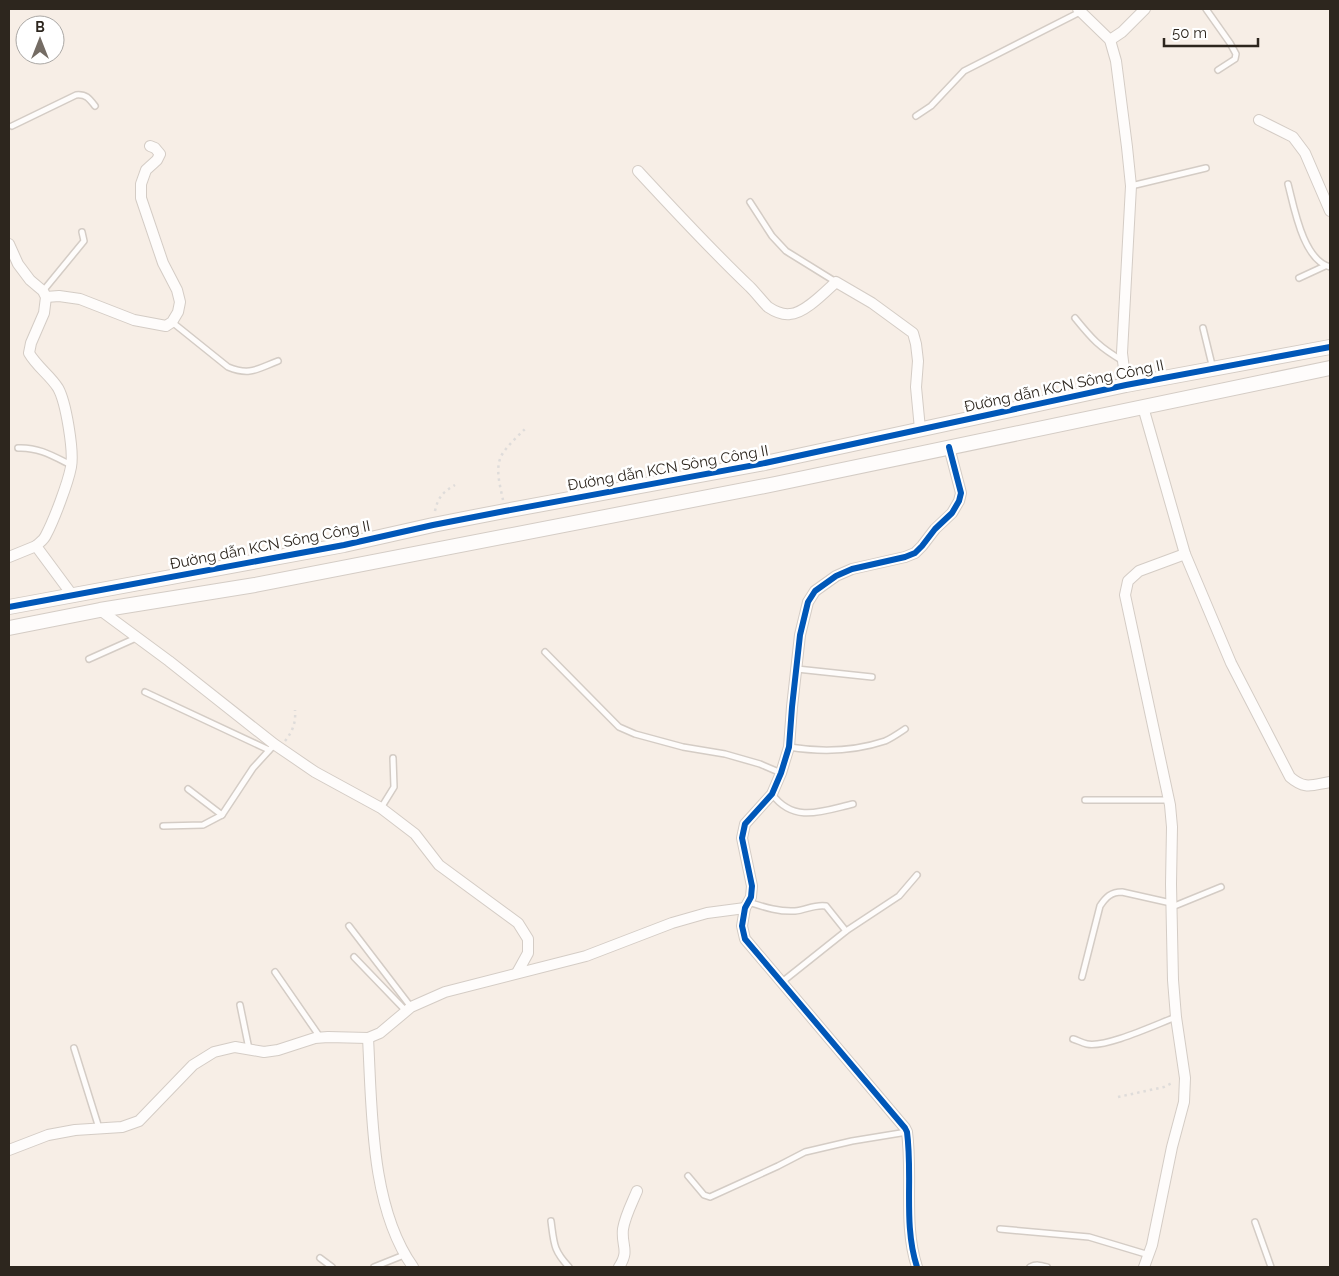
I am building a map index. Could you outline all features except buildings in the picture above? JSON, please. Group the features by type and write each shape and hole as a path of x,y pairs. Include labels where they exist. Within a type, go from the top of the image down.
{"street":[{"path":"1110,40 1122,32 1145,9"},
{"path":"1079,10 1110,40 1116,61 1131,186 1124,302 1123,361 1126,385"},
{"path":"1259,120 1293,137 1305,153 1330,211"},
{"path":"9,244 18,264 44,294 80,299 134,320 166,326 172,322 178,312 180,302 177,290 163,263 141,198 141,184 146,170 158,160 160,154 155,148 150,146"},
{"path":"638,171 714,254 756,292 768,307 776,312 790,314 797,312 809,305 836,282 872,303 912,333 916,344 918,361 916,387 920,429"},
{"path":"9,557 36,546 45,537 71,466 64,400 58,388 29,353 31,342 44,313 44,294"},
{"name":"Đường dẫn KCN Sông Công II","path":"9,607 344,545 433,525 765,463 1126,385 1330,347"},
{"path":"9,628 100,610 255,585 765,486 1330,368"},
{"path":"1143,407 1185,554 1231,664 1290,777 1299,785 1309,786 1330,782"},
{"path":"917,1267 909,1235 907,1132 745,939 742,926 751,897 752,886 742,838 744,824 772,794 789,747 800,635 808,602 815,591 836,576 852,569 884,563 914,553 935,529 952,514 960,501 961,493 949,447"},
{"path":"36,546 73,596"},
{"path":"1144,1267 1152,1245 1172,1147 1184,1102 1185,1078 1176,1017 1172,905 1172,827 1125,595 1128,581 1139,571 1185,554"},
{"path":"250,562 255,585"},
{"path":"100,610 137,637 274,747 381,808 415,834 439,865 518,923 528,938 528,953 517,973"},
{"path":"9,1150 48,1135 75,1130 122,1127 139,1121 193,1065 214,1052 234,1047 264,1052 321,1038 368,1038 380,1032 409,1009 445,992 586,956 680,921 707,913 747,905"},
{"path":"368,1038 375,1154 382,1195 394,1232 404,1255 413,1267"},
{"path":"618,1267 624,1260 626,1249 623,1237 624,1228 637,1190"}],"lane":[{"path":"1206,9 1236,54 1235,58 1218,70"},
{"path":"916,116 930,106 964,71 1079,10"},
{"path":"12,126 76,95 83,94 88,96 95,106"},
{"path":"1131,186 1206,168"},
{"path":"1288,184 1299,225 1309,249 1328,267 1299,278"},
{"path":"750,202 772,236 786,251 836,282"},
{"path":"44,294 84,240 82,232"},
{"path":"1075,318 1102,348 1123,361"},
{"path":"172,322 228,367 238,371 251,372 278,361"},
{"path":"1203,328 1213,369"},
{"path":"18,448 43,451 71,466"},
{"path":"89,659 137,637"},
{"path":"545,652 619,727 635,734 683,747 725,754 760,764 781,773"},
{"path":"797,669 872,677"},
{"path":"144,692 274,747 253,768 222,815 203,825 162,826"},
{"path":"789,747 807,750 844,749 886,740 905,729"},
{"path":"381,808 394,787 393,758"},
{"path":"188,789 222,815"},
{"path":"772,794 779,804 784,807 811,814 854,804"},
{"path":"1085,800 1168,800"},
{"path":"782,982 846,931 900,896 917,874"},
{"path":"1082,976 1100,906 1105,898 1113,892 1122,892 1172,905 1221,887"},
{"path":"747,905 774,910 794,911 820,905 826,906 846,931"},
{"path":"349,926 409,1009"},
{"path":"354,957 409,1009"},
{"path":"275,972 321,1038"},
{"path":"240,1005 249,1049"},
{"path":"1072,1039 1095,1044 1136,1033 1176,1017"},
{"path":"74,1048 99,1128"},
{"path":"688,1176 704,1195 710,1197 805,1152 852,1141 907,1132"},
{"path":"550,1222 554,1248 568,1267"},
{"path":"1255,1222 1271,1267"},
{"path":"1000,1229 1089,1236 1149,1255"},
{"path":"374,1267 404,1255"},
{"path":"320,1258 332,1267"},
{"path":"1030,1267 1034,1265 1047,1267"}],"path":[{"path":"505,511 499,482 498,468 500,458 524,429"},
{"path":"433,525 438,498 443,492 454,485"},
{"path":"274,747 292,732 295,710"},
{"path":"1118,1097 1164,1087 1185,1078"}],"cycle path":[{"path":"9,607 344,545 433,525 765,463 1126,385 1330,347"},
{"path":"917,1267 910,1234 907,1132 745,939 742,926 745,908 751,897 752,886 742,838 745,824 772,794 789,747 800,635 808,602 815,591 836,576 852,569 905,557 915,553 922,546 935,529 952,513 959,501 961,493 949,447"}]}
